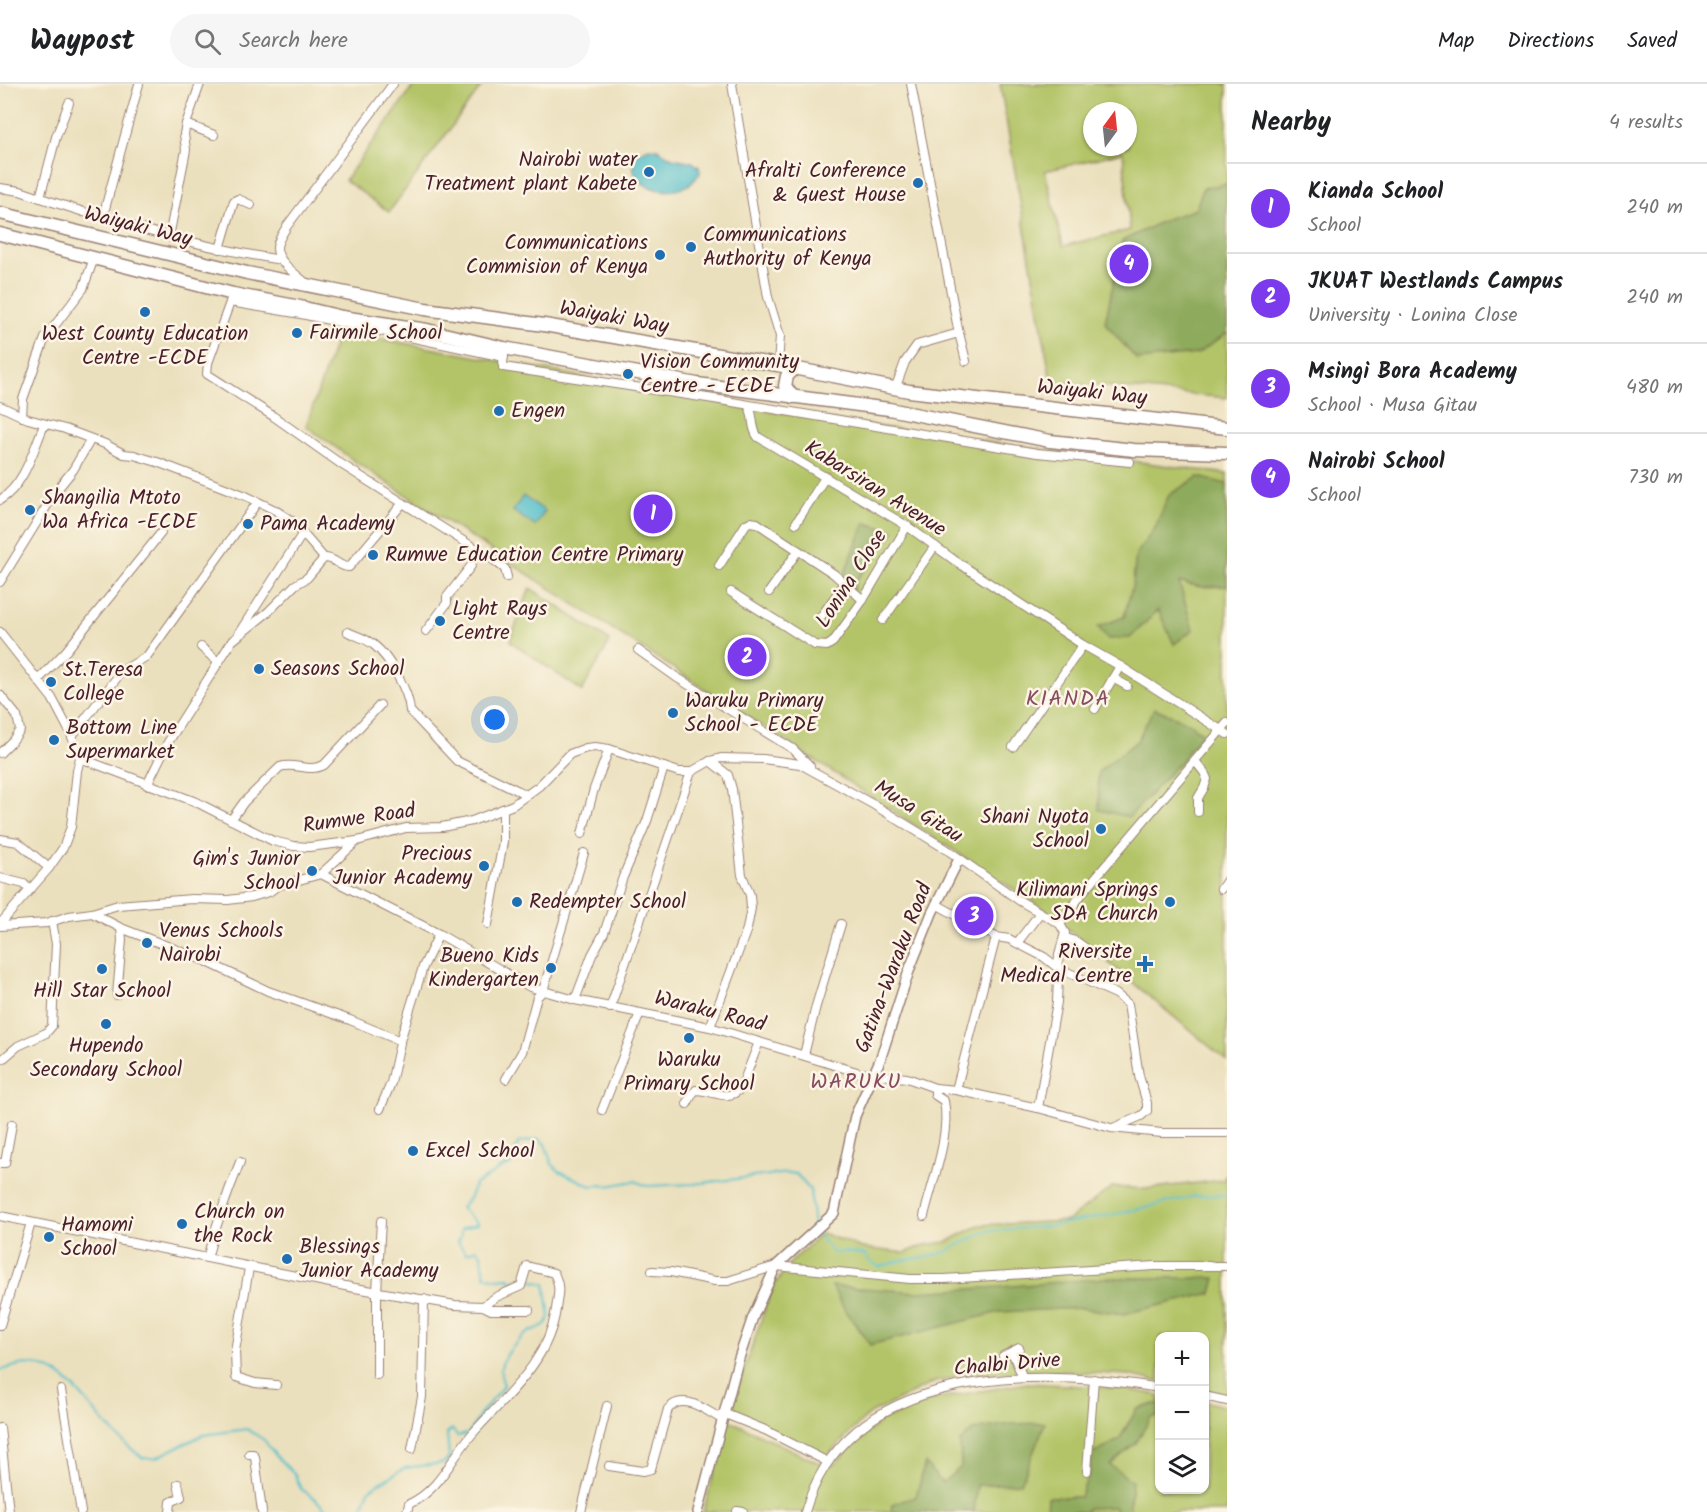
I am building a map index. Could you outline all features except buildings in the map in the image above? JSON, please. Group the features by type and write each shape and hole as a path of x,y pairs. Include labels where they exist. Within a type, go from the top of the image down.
{"highway":[{"name":"Waiyaki Way","path":"0,213 246,273 425,309 544,325 965,399 1227,428"},
{"name":"Waiyaki Way","path":"0,234 94,258 232,298 427,330 504,352 697,384 897,411 1050,441 1134,450 1227,453"},
{"name":"Waiyaki Way","path":"0,240 13,239"},
{"path":"793,397 785,386 787,376 794,369"},
{"path":"897,411 892,401 898,389"}],"street":[{"path":"103,216 139,84"},
{"path":"169,237 186,150 184,134 186,124 200,84"},
{"path":"308,284 281,260 276,250 278,243 287,225 393,84"},
{"path":"732,84 768,297 780,336 778,365"},
{"path":"911,84 966,361"},
{"path":"40,198 56,137 69,103"},
{"path":"186,124 214,135"},
{"path":"0,188 20,191 169,237 281,260"},
{"path":"220,249 234,201 238,199 251,205"},
{"path":"22,417 23,399 45,338 83,289 94,258"},
{"path":"232,298 208,363 207,374 273,416 341,464 475,548 505,569 507,577"},
{"path":"898,389 905,362 917,345 959,333"},
{"path":"504,352 503,367 536,370 1037,453 1130,462"},
{"name":"Kabarsiran Avenue","path":"749,391 748,405 752,412 752,426 758,437 907,526 1083,645 1224,732"},
{"path":"0,406 22,417 65,429 124,454 157,462 257,502 292,521 324,558"},
{"path":"0,500 12,490 24,474 44,425"},
{"path":"0,582 91,439"},
{"path":"796,523 826,476"},
{"path":"72,736 122,671 147,656 257,502"},
{"path":"236,636 268,612 287,592 307,578 324,558 328,557 346,568 349,567 403,503"},
{"path":"719,566 742,528 750,522 758,523 834,574 863,600"},
{"name":"Lonina Close","path":"730,592 820,647 827,646 833,642 863,600 907,526"},
{"path":"38,680 66,651 161,533"},
{"path":"147,784 167,744 303,533"},
{"path":"883,620 934,546"},
{"path":"426,632 447,603 447,597 471,566 472,553 475,548"},
{"path":"769,592 798,551"},
{"path":"820,618 844,584"},
{"path":"0,632 52,698 72,736 80,758 71,827 63,848 49,868 0,925"},
{"path":"348,632 373,644 380,652 403,687 410,711 457,762 525,794 539,786 570,754 586,748 609,749 679,772 691,772 610,1008"},
{"path":"1013,747 1083,645"},
{"path":"201,647 218,662"},
{"path":"638,650 676,677 793,749 815,771"},
{"path":"1095,709 1120,666"},
{"path":"1113,678 1127,686"},
{"path":"0,695 17,716 20,730 14,740 0,753"},
{"path":"231,820 244,802 280,767 287,764 312,769 324,765 380,705"},
{"path":"1038,1108 1057,1002 1059,954 1065,933 1060,924 1084,891 1195,761 1224,732 1227,723"},
{"path":"582,834 594,789 609,749"},
{"name":"Rumwe Road","path":"80,758 196,802 273,841 294,846 309,847 357,842 406,828 442,827 464,823 513,805 525,794"},
{"name":"Musa Gitau","path":"691,772 710,761 737,758 800,764 874,805 1060,924"},
{"path":"710,761 728,775 732,789 742,874 750,895 751,908 747,929 710,1027"},
{"path":"1195,761 1207,779 1198,798 1198,812"},
{"path":"574,1000 592,955 604,933 623,877 647,821 664,767"},
{"path":"488,924 503,842 503,809"},
{"path":"0,839 18,842 49,868"},
{"path":"0,925 52,921 69,916 92,914 118,905 162,900 228,900 252,897 269,892 277,885 321,874 357,842"},
{"path":"506,1079 522,1052 537,997 543,992 584,853"},
{"name":"Gatina-Waraku Road","path":"698,1512 742,1346 776,1266 834,1213 855,1116 879,1060 910,968 936,904 959,859"},
{"name":"Waraku Road","path":"321,874 439,934 488,964 543,992 610,1008 710,1027 860,1073 907,1078 935,1088 956,1090 1038,1108 1111,1128 1162,1133 1227,1133"},
{"path":"0,878 24,884 29,889"},
{"path":"1221,889 1227,880"},
{"path":"936,904 996,937 1009,939 1044,957 1058,968 1116,994 1128,1004 1139,1076 1148,1103 1147,1111 1111,1128"},
{"path":"1017,943 1040,913"},
{"path":"92,914 120,928 203,960 268,991 350,1020 400,1041"},
{"path":"4,1058 18,1046 46,1033 52,1026 56,944 52,921"},
{"path":"804,1055 841,924"},
{"path":"117,995 122,940 120,928"},
{"path":"380,1109 391,1083 400,1041 423,967 439,934"},
{"path":"1064,936 1095,955"},
{"path":"956,1090 996,937"},
{"path":"602,1110 640,1013"},
{"path":"687,1104 696,1090 727,1096 737,1093 759,1042"},
{"path":"924,1216 943,1138 946,1112 944,1101 936,1095 935,1088"},
{"path":"0,1163 5,1163 12,1124"},
{"path":"207,1258 223,1212 224,1202 240,1162"},
{"path":"0,1216 377,1292 454,1305 483,1306 491,1310 529,1310"},
{"path":"376,1375 381,1221"},
{"path":"0,1325 31,1222"},
{"path":"407,1512 409,1504 422,1498 443,1477 472,1435 500,1406 544,1351 554,1323 560,1285 554,1273 527,1266 521,1286 496,1297 483,1306"},
{"path":"652,1271 728,1281 776,1266 910,1279 944,1279 1132,1268 1227,1266"},
{"path":"249,1268 235,1351 236,1377 276,1386"},
{"path":"412,1449 422,1397 424,1299"},
{"path":"1003,1356 1015,1350 1023,1378"},
{"name":"Chalbi Drive","path":"805,1512 810,1494 828,1462 842,1444 857,1431 897,1406 944,1389 974,1383 1023,1378 1094,1379 1155,1387"},
{"path":"1087,1471 1094,1379"},
{"path":"61,1390 81,1512"},
{"path":"1209,1397 1227,1401"},
{"path":"609,1466 643,1471 651,1469 669,1409 678,1402 695,1405 765,1430 828,1462"},
{"path":"581,1512 607,1406"},
{"path":"0,1428 9,1512"},
{"path":"249,1454 255,1456 262,1512"},
{"path":"170,1512 171,1502 181,1497 178,1484"}],"green space":[{"path":"415,84 477,84 481,87 389,212 345,180"},
{"path":"1000,84 1227,84 1227,398 1051,381","holes":["1083,102 1137,102 1137,156 1123,156 1130,230 1063,246 1045,171 1107,156 1083,156"]},
{"path":"1227,184 1227,333 1197,354 1137,360 1105,323 1122,241 1167,219 1196,209 1203,188"},
{"path":"339,331 767,411 1227,474 1227,1061 1044,909 360,465 306,426"},
{"path":"1198,477 1227,484 1227,586 1201,587 1179,582 1193,630 1174,644 1158,610 1130,638 1108,639 1098,627 1124,617 1133,583 1136,554 1155,528 1169,495"},
{"path":"865,523 894,531 856,581 853,592 843,577"},
{"path":"530,588 610,641 582,691 510,641"},
{"path":"1154,708 1187,722 1202,733 1181,761 1129,817 1099,810 1098,772 1137,741"},
{"path":"1227,1173 1227,1395 1209,1392 1209,1332 1155,1332 1155,1381 1129,1375 1060,1371 971,1374 935,1382 869,1414 826,1457 730,1411 772,1288 790,1263 822,1233 862,1248 905,1253 925,1245 947,1242 980,1225 1067,1221 1112,1187 1145,1189 1223,1180"},
{"path":"1105,1278 1216,1278 1212,1293 1123,1314 1082,1308 1000,1312 870,1345 842,1305 832,1286 917,1292"},
{"path":"1027,1383 1117,1388 1155,1394 1155,1494 1209,1494 1209,1402 1227,1407 1227,1512 703,1512 729,1420 821,1464 833,1465 881,1420 930,1400"},
{"path":"1155,1404 1155,1416 1151,1417 1136,1443 1110,1465 1132,1481 1129,1512 1116,1512 1115,1507 1088,1508 1085,1512 1047,1512 1048,1497 1080,1497 1090,1472 1091,1454 1119,1440 1137,1409"},
{"path":"1045,1423 1021,1483 977,1485 974,1512 891,1512 892,1504 916,1497 925,1463 942,1483 961,1467 960,1442 973,1430 1011,1424"}],"water":[{"path":"649,148 657,149 672,158 692,162 699,167 700,173 691,183 681,189 659,190 649,187 635,174 633,164 637,153"},
{"path":"523,496 545,511 535,526 513,511"}],"waterway":[{"path":"521,1280 514,1282 509,1278 497,1279 485,1276 481,1254 477,1249 466,1253 458,1242 461,1229 478,1224 461,1208 470,1197 475,1184 511,1164 518,1143 539,1139 545,1144 552,1164 559,1171 591,1186 607,1186 635,1181 647,1186 693,1184 796,1174 810,1190 814,1228"},
{"path":"817,1233 833,1253 848,1252 866,1255 869,1261 879,1267 943,1253 986,1231 1050,1226 1196,1196 1227,1195"},
{"path":"359,1512 369,1490 405,1468 444,1463 449,1458 447,1434 452,1429 457,1436 468,1434 504,1385 501,1367 508,1353 524,1336 544,1325 550,1317 545,1284 527,1279"},
{"path":"0,1370 27,1364 54,1371 75,1388 112,1431 143,1458 155,1458 203,1435 247,1429 264,1440 295,1475 301,1489 329,1512"}],"place":[{"name":"Nairobi water Treatment plant Kabete","path":"649,172"},
{"name":"Afralti Conference & Guest House","path":"918,183"},
{"name":"Communications Authority of Kenya","path":"691,247"},
{"name":"Communications Commision of Kenya","path":"660,255"},
{"name":"Nairobi School","path":"1129,264"},
{"name":"West County Education Centre -ECDE","path":"145,312"},
{"name":"Fairmile School","path":"297,333"},
{"name":"Vision Community Centre - ECDE","path":"628,374"},
{"name":"Engen","path":"499,411"},
{"name":"Shangilia Mtoto Wa Africa -ECDE","path":"30,510"},
{"name":"Kianda School","path":"653,514"},
{"name":"Pama Academy","path":"248,524"},
{"name":"Rumwe Education Centre Primary","path":"373,555"},
{"name":"Light Rays Centre","path":"440,621"},
{"name":"JKUAT Westlands Campus","path":"747,657"},
{"name":"Seasons School","path":"259,669"},
{"name":"St.Teresa College","path":"51,682"},
{"name":"Waruku Primary School - ECDE","path":"673,713"},
{"name":"Bottom Line Supermarket","path":"54,740"},
{"name":"Shani Nyota School","path":"1101,829"},
{"name":"Precious Junior Academy","path":"484,866"},
{"name":"Gim's Junior School","path":"312,871"},
{"name":"Redempter School","path":"517,902"},
{"name":"Kilimani Springs SDA Church","path":"1170,902"},
{"name":"Msingi Bora Academy","path":"974,916"},
{"name":"Venus Schools Nairobi","path":"147,943"},
{"name":"Riversite Medical Centre","path":"1145,964"},
{"name":"Bueno Kids Kindergarten","path":"551,968"},
{"name":"Hill Star School","path":"102,969"},
{"name":"Hupendo Secondary School","path":"106,1024"},
{"name":"Waruku Primary School","path":"689,1038"},
{"name":"Excel School","path":"413,1151"},
{"name":"Church on the Rock","path":"182,1224"},
{"name":"Hamomi School","path":"49,1237"},
{"name":"Blessings Junior Academy","path":"287,1259"}],"district":[{"name":"KIANDA","path":"1068,699"},
{"name":"WARUKU","path":"856,1082"}]}
